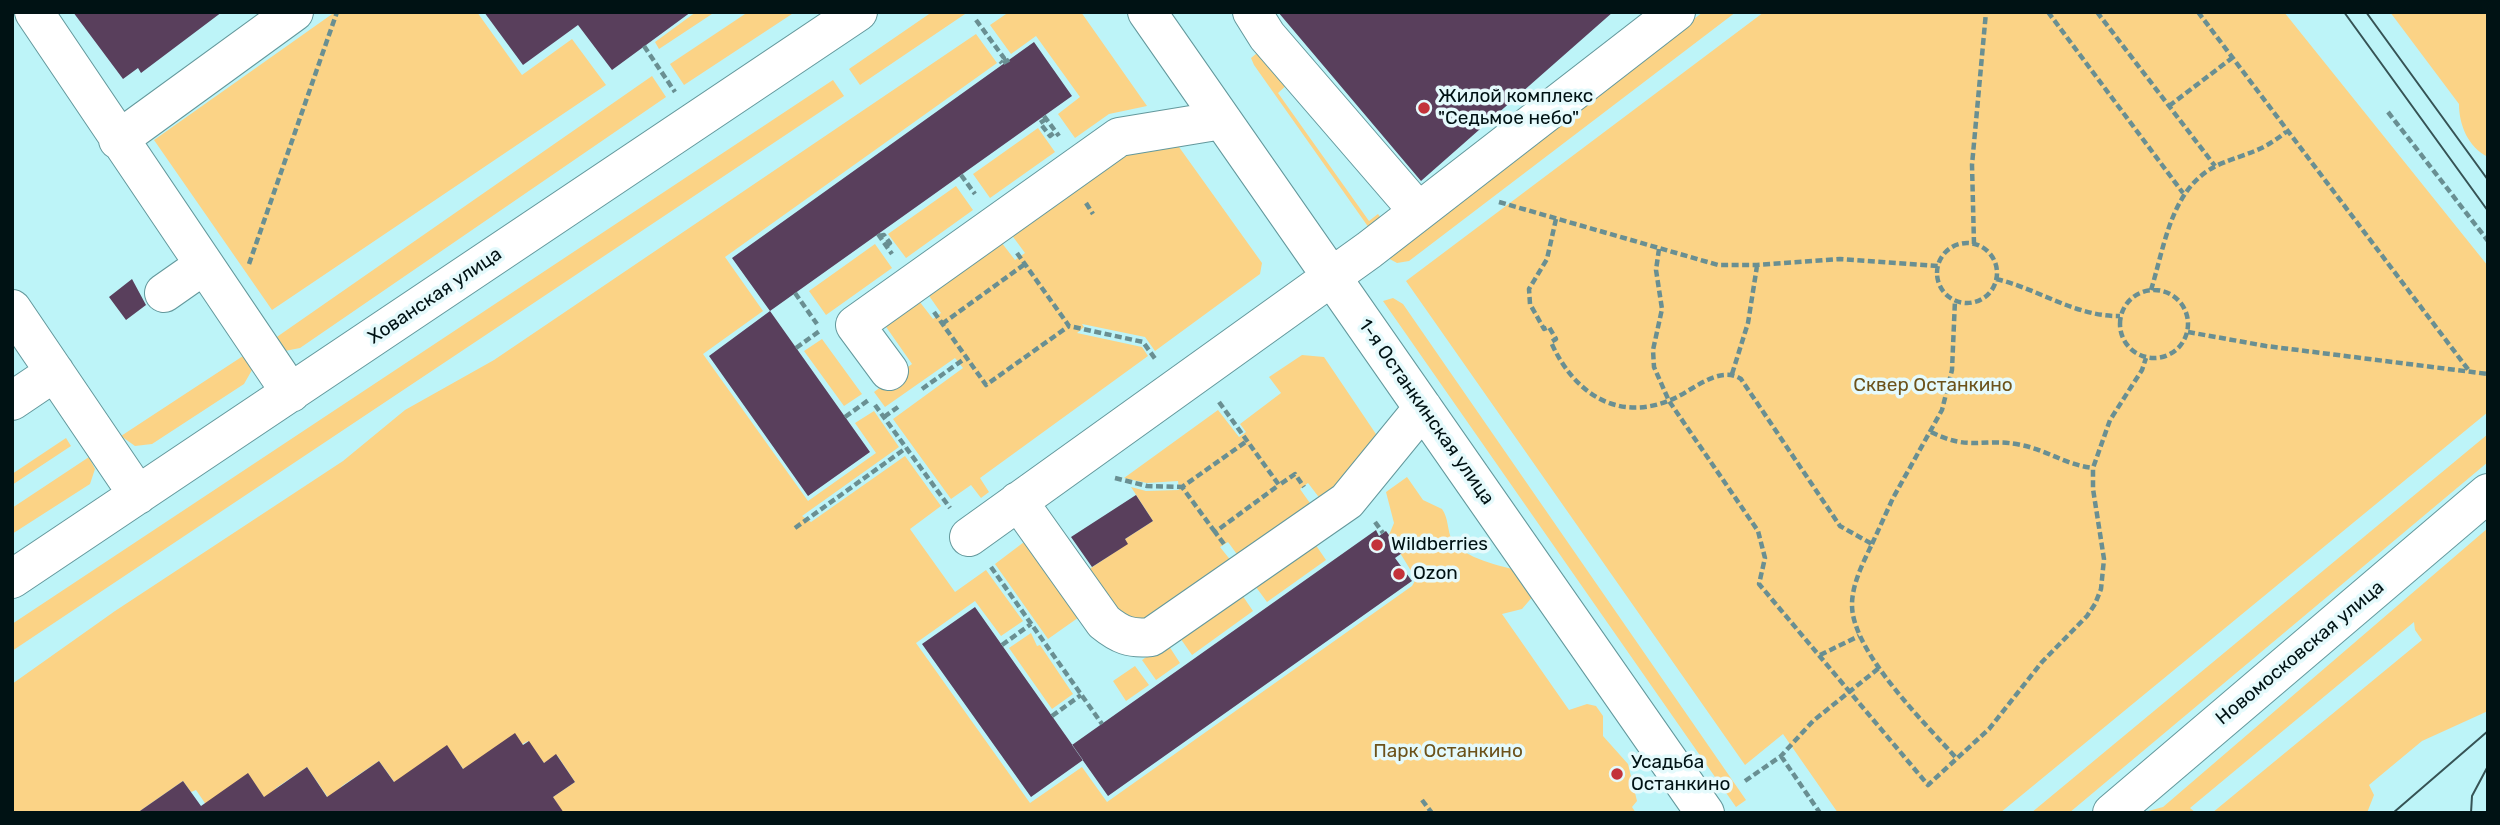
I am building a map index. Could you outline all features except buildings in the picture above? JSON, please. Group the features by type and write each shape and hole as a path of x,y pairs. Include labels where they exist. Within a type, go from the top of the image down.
{"street":[{"path":"33,12 291,393"},
{"path":"118,140 294,12"},
{"name":"Хованская улица","path":"12,579 858,12"},
{"name":"1-я Останкинская улица","path":"1147,12 1705,813"},
{"path":"1252,12 1267,36 1418,211"},
{"path":"969,537 1331,277 1676,12"},
{"path":"889,391 855,325 1119,137 1222,120"},
{"path":"164,293 204,265"},
{"path":"12,309 138,495"},
{"path":"12,401 55,372"},
{"path":"1018,501 1104,622 1119,634 1135,639 1151,637 1347,501 1423,408"},
{"name":"Новомосковская улица","path":"2112,813 2488,494"}],"path":[{"path":"248,269 337,12"},
{"path":"1974,244 1973,155 1986,12"},
{"path":"2048,12 2183,193"},
{"path":"2097,12 2215,166"},
{"path":"2198,12 2286,132 2470,372"},
{"path":"976,20 1004,58 1000,61 1002,64 1012,58"},
{"path":"644,46 656,62"},
{"path":"2169,106 2232,58"},
{"path":"2388,112 2488,241"},
{"path":"1051,126 1045,118 1040,123 1050,136 1055,132"},
{"path":"2151,290 2183,193 2215,166 2258,153 2286,132"},
{"path":"1499,202 1706,263 1757,265 1840,259 1938,266"},
{"path":"1556,219 1547,259 1531,281 1529,296 1537,319 1544,329 1549,327 1556,339 1552,342 1563,367 1589,393 1610,403 1650,406 1669,401 1714,377 1732,374"},
{"path":"1964,243 1974,244 1990,253 1997,270 1996,279 1986,296 1969,303 1955,300 1944,292 1939,284 1938,266 1947,250 1964,243"},
{"path":"1659,249 1656,270 1662,309 1653,360 1669,401 1758,531 1765,558 1759,584 1928,785 1989,730 2095,604 2101,589 2104,559 2092,489 2093,468 2110,419 2142,370 2146,358"},
{"path":"1069,326 986,385 942,324 1025,264 1069,326 1143,342 1247,441 1279,485"},
{"path":"1732,374 1748,323 1757,265"},
{"path":"1996,279 2022,285 2099,317 2120,316"},
{"path":"2151,290 2172,295 2180,302 2186,311 2188,332 2177,351 2157,359 2146,358 2128,347 2122,338 2120,316 2132,298 2151,290"},
{"path":"795,293 829,339"},
{"path":"1955,300 1949,386 1931,432 1893,498 1872,544 1853,592 1852,607 1859,636 1879,668 1957,759"},
{"path":"796,348 821,329"},
{"path":"2188,332 2266,346 2488,374"},
{"path":"845,417 889,391 967,357"},
{"path":"1732,374 1747,387 1840,526 1872,544"},
{"path":"889,391 884,417 1102,724"},
{"path":"884,417 889,391"},
{"path":"1931,432 1957,444 2023,445 2066,464 2093,468"},
{"path":"1091,450 1110,476 1147,486 1182,487 1247,441"},
{"path":"795,528 906,448"},
{"path":"1215,532 1295,474 1325,516"},
{"path":"1182,487 1245,573"},
{"path":"1002,645 1031,624"},
{"path":"1820,655 1859,636"},
{"path":"1745,781 1781,756 1812,721 1879,668"},
{"path":"1052,716 1081,695"},
{"path":"1781,756 1820,813"},
{"path":"1422,800 1432,813"}],"green space":[{"path":"335,12 477,12 522,75 572,39 606,85 272,310 154,140"},
{"path":"696,12 715,12 659,49 655,42"},
{"path":"748,12 795,12 684,85 670,64"},
{"path":"932,12 968,12 860,85 849,69"},
{"path":"1009,12 1081,12 1147,106 1109,114 1075,138 1058,114 1080,97 1036,36 1011,54 990,25"},
{"path":"1703,12 1736,12 1409,261 1397,263 1386,257"},
{"name":"Сквер Останкино","path":"1764,12 2284,12 2488,266 2488,412 2000,813 1838,813 1783,734 1745,765 1406,281"},
{"path":"2390,12 2488,12 2488,157 2470,141 2463,127 2459,104"},
{"name":"Парк Останкино","path":"976,34 997,63 725,257 763,311 703,354 808,501 876,453 855,423 874,411 899,447 802,516 811,522 905,456 941,506 910,529 955,592 986,570 1023,621 1001,636 975,601 916,643 1030,803 1082,767 1107,802 1412,586 1416,579 1389,535 1394,523 1386,492 1407,477 1423,500 1442,509 1452,540 1464,552 1484,561 1522,571 1534,595 1522,609 1502,614 1569,710 1587,704 1596,706 1603,716 1603,736 1628,764 1637,801 1632,807 1636,813 563,813 553,797 575,782 557,755 544,763 528,741 467,774 447,746 409,772 398,787 379,761 342,786 331,802 307,767 276,788 268,803 248,774 209,809 196,790 191,792 183,781 137,813 12,813 12,684 115,611 343,461 405,410 494,360"},
{"path":"1262,49 1290,82 1278,93 1369,221 1378,214 1381,218 1369,228 1254,65 1251,58"},
{"path":"652,76 666,97 300,348 285,351 271,341"},
{"path":"833,80 844,96 12,651 12,624"},
{"path":"1038,128 1055,152 990,198 973,174"},
{"path":"1174,140 1262,263 1260,274 1155,351 1145,337 1082,324 1084,327 1077,333 1142,347 1148,356 980,478 989,492 981,498 971,485 951,499 893,419 963,368 955,358 885,407 874,392 912,364 882,321 916,297 933,319 941,313 925,290 998,238 1015,260 1025,253 1008,230 1123,149"},
{"path":"956,186 973,210 906,258 888,234"},
{"path":"875,244 892,268 826,315 809,291"},
{"path":"1393,298 1403,304 1746,800 1736,807 1383,301"},
{"path":"822,339 862,394 844,406 804,351"},
{"path":"246,354 252,370 244,384 152,444 135,446 121,436"},
{"path":"1302,355 1324,357 1380,440 1360,466 1321,500 1308,483 1300,489 1312,506 1239,557 1228,542 1220,547 1232,562 1145,619 1126,616 1111,604 1088,570 1127,544 1125,539 1153,521 1131,487 1146,491 1179,490 1178,481 1147,483 1124,478 1218,410 1239,437 1246,432 1240,424 1281,393 1269,377"},
{"path":"2488,434 2488,462 2069,813 2031,813"},
{"path":"66,438 71,446 12,485 12,474"},
{"path":"89,457 95,469 90,484 12,534 12,508"},
{"path":"2488,528 2488,711 2422,741 2369,785 2374,795 2367,813 2212,813 2422,640 2415,630 2414,622 2190,808 2196,813 2141,813 2163,807"},
{"path":"1028,539 1082,615 1048,639 995,564"},
{"path":"1313,541 1326,560 1267,602 1253,583"},
{"path":"1240,592 1253,611 1192,655 1178,635"},
{"path":"1031,633 1037,646 1040,645 1073,694 1052,709 1009,648"},
{"path":"1167,643 1180,663 1156,680 1142,660"},
{"path":"1135,666 1149,685 1126,701 1113,681"}],"tram line":[{"path":"2344,12 2488,211"},
{"path":"2366,12 2488,180"},
{"path":"2393,813 2488,731"},
{"path":"2471,813 2472,796 2488,766"}],"place":[{"name":"Жилой комплекс \"Седьмое небо\"","path":"1424,108"},
{"name":"Wildberries","path":"1377,545"},
{"name":"Ozon","path":"1399,574"},
{"name":"Усадьба Останкино","path":"1617,774"}]}
